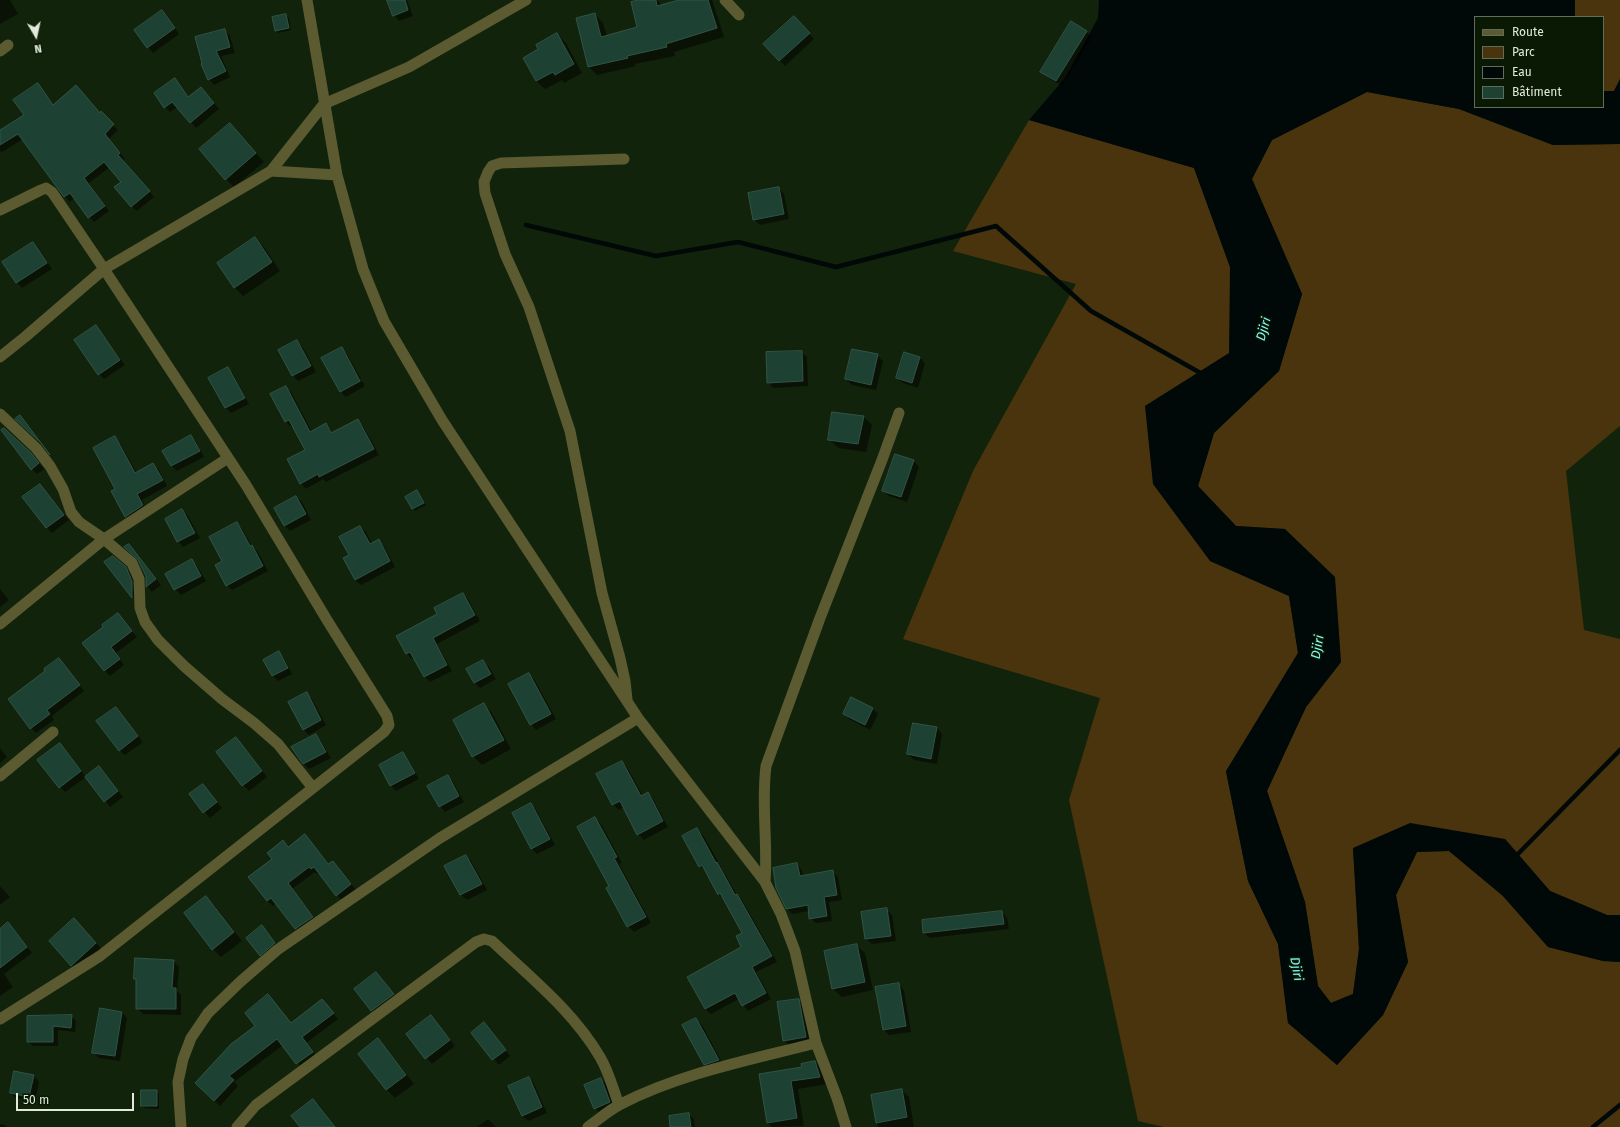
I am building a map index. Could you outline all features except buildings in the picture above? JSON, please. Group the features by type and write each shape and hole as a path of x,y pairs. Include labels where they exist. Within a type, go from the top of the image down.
{"street":[{"path":"307,0 337,175 363,269 384,322 442,420 638,718 766,882 781,914 795,951 816,1043 837,1098 846,1127"},
{"path":"0,357 104,268 271,171 324,104 409,67 526,0"},
{"path":"725,0 739,15"},
{"path":"624,159 501,164 492,166 484,182 488,205 506,254 529,307 570,432 602,593 621,664 628,702"},
{"path":"271,171 337,175"},
{"path":"0,210 46,188 52,192 104,268 228,458 387,716 389,725 384,732 314,788 100,956 0,1019"},
{"path":"766,882 767,856 764,784 766,766 820,618 899,413"},
{"path":"0,414 36,448 50,466 63,488 71,512 79,522 104,539 132,563 139,579 140,608 145,622 158,640 211,690 278,744 314,788"},
{"path":"0,624 104,539 228,458"},
{"path":"182,1127 178,1082 183,1059 191,1038 208,1013 240,982 277,950 440,838 638,718"},
{"path":"0,776 53,732"},
{"path":"237,1127 256,1105 476,942 484,939 492,941 575,1021 600,1057 609,1076 619,1105"},
{"path":"588,1127 619,1105 658,1087 710,1070 816,1043"}],"green space":[{"path":"1575,0 1620,0 1620,79 1614,91 1604,91 1604,16 1575,16"},
{"path":"1367,92 1459,109 1553,145 1620,144 1620,426 1566,471 1584,630 1620,639 1620,915 1607,915 1550,891 1505,839 1353,848 1359,949 1353,994 1331,1003 1318,986 1305,902 1267,791 1306,707 1341,662 1285,529 1236,526 1198,486 1214,433 1279,371 1302,294 1252,179 1272,140"},
{"path":"1029,120 1194,168 1230,267 1230,353 1145,406 1210,561 1289,596 1298,653 1226,772 1248,881 1278,944 1288,1023 1337,1065 1383,1015 1408,962 1396,895 1417,852 1449,851 1503,896 1548,947 1603,961 1620,962 1620,1127 1164,1127 1138,1121 1069,800 1100,698 903,639 973,471 1076,284 953,251"}],"water":[{"name":"Djiri","path":"1099,0 1575,0 1575,16 1474,16 1474,108 1604,108 1604,91 1614,91 1620,79 1620,144 1553,145 1459,109 1367,92 1272,140 1252,179 1302,294 1279,371 1214,433 1198,486 1236,526 1285,529 1335,577 1341,662 1306,707 1267,791 1305,902 1318,986 1331,1003 1353,994 1359,949 1353,848 1410,823 1505,839 1550,891 1607,915 1620,915 1620,962 1603,961 1548,947 1503,896 1449,851 1417,852 1396,895 1408,962 1383,1015 1337,1065 1288,1023 1278,944 1248,881 1226,771 1298,653 1289,596 1210,561 1153,484 1145,406 1229,353 1230,267 1194,168 1029,120 1065,78 1098,18"}],"waterway":[{"path":"526,225 656,256 738,242 836,267 996,226 1091,311 1204,375"},
{"path":"1515,857 1620,750"},
{"path":"1593,1127 1620,1105"}]}
